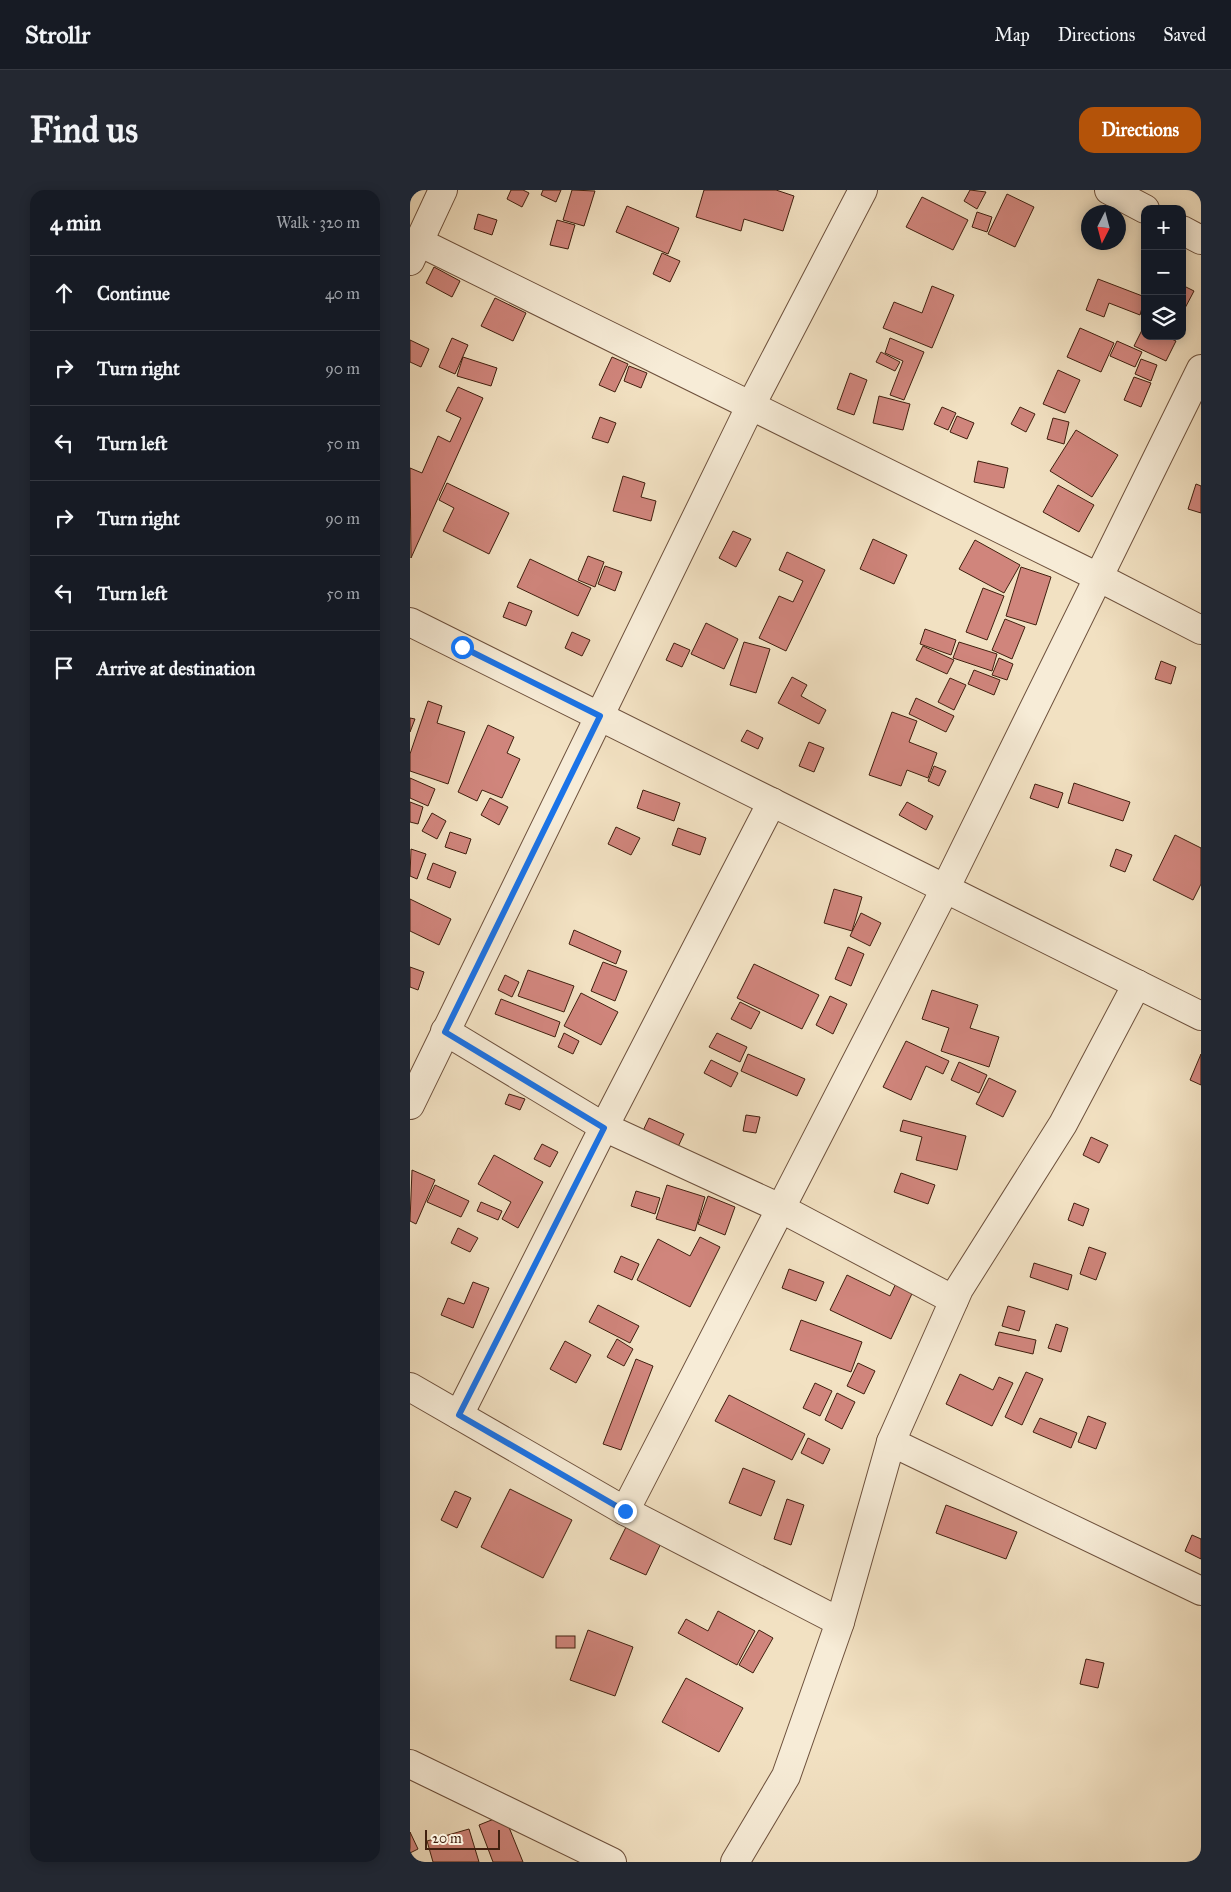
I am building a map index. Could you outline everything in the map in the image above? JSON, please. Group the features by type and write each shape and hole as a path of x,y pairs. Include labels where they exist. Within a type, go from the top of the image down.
{"street":[{"path":"443,190 415,252 750,407 1098,577 1201,630"},
{"path":"410,1105 750,407 863,190"},
{"path":"1108,190 1141,207"},
{"path":"1186,232 1201,240"},
{"path":"625,1511 946,889 1201,369"},
{"path":"410,622 1201,1016"},
{"path":"459,1415 772,802"},
{"path":"735,1862 786,1776 840,1622 891,1442 959,1289 1063,1124 1137,984"},
{"path":"445,1032 604,1128 780,1208 954,1300"},
{"path":"410,1388 625,1511 840,1622"},
{"path":"891,1442 1201,1591"},
{"path":"410,1764 612,1862"}],"building":[{"path":"511,190 523,190 529,193 522,207 507,199"},
{"path":"543,190 561,190 556,202 541,195"},
{"path":"572,190 595,191 584,226 563,220"},
{"path":"704,190 776,190 794,196 783,231 744,219 741,231 696,217"},
{"path":"970,190 986,192 977,209 964,201"},
{"path":"1007,194 1034,207 1015,247 988,234"},
{"path":"922,197 968,220 953,250 906,227"},
{"path":"627,206 679,228 668,254 616,232"},
{"path":"977,212 992,217 987,232 972,227"},
{"path":"478,214 497,220 492,235 474,229"},
{"path":"557,220 575,225 568,249 550,245"},
{"path":"662,253 680,261 670,282 653,274"},
{"path":"434,267 460,281 452,297 426,283"},
{"path":"1098,279 1141,295 1140,315 1109,303 1104,317 1086,310"},
{"path":"932,286 954,295 932,348 883,328 894,302 922,313"},
{"path":"1186,287 1194,291 1186,306"},
{"path":"495,298 526,313 513,341 481,326"},
{"path":"1080,328 1114,343 1101,372 1067,357"},
{"path":"1141,332 1141,340 1176,341 1166,361 1134,346"},
{"path":"452,338 468,345 455,374 439,367"},
{"path":"890,338 924,352 904,400 890,395 903,361 885,353"},
{"path":"410,340 429,349 421,367 410,362"},
{"path":"1117,341 1142,352 1135,367 1110,356"},
{"path":"881,352 900,362 895,371 876,362"},
{"path":"463,357 497,368 491,386 457,376"},
{"path":"612,357 628,364 615,392 599,385"},
{"path":"1141,359 1157,365 1151,381 1135,374"},
{"path":"629,366 647,373 641,388 624,381"},
{"path":"1058,370 1080,380 1065,413 1043,404"},
{"path":"850,373 867,380 854,415 837,409"},
{"path":"1134,377 1151,383 1141,407 1124,400"},
{"path":"458,387 483,398 411,558 410,468 422,473 438,436 450,442 461,418 446,411"},
{"path":"879,396 910,404 903,430 873,423"},
{"path":"942,407 956,413 948,430 934,424"},
{"path":"1020,407 1035,414 1026,432 1011,424"},
{"path":"957,416 974,423 967,439 950,432"},
{"path":"600,417 616,423 608,443 592,438"},
{"path":"1053,418 1069,422 1064,444 1047,439"},
{"path":"1076,430 1118,455 1092,497 1050,471"},
{"path":"978,461 1008,468 1004,488 974,482"},
{"path":"623,476 645,483 641,497 656,501 651,521 613,511"},
{"path":"447,483 509,513 489,554 443,531 454,508 439,500"},
{"path":"1196,484 1201,486 1201,513 1188,509"},
{"path":"1058,485 1094,505 1079,532 1043,512"},
{"path":"733,531 751,539 736,567 719,558"},
{"path":"873,539 907,555 894,584 860,569"},
{"path":"975,540 1020,565 1004,593 959,569"},
{"path":"787,552 825,570 786,651 759,638 779,596 793,602 803,581 779,570"},
{"path":"588,556 604,562 595,587 578,580"},
{"path":"530,559 591,588 578,616 517,587"},
{"path":"605,566 622,572 615,591 598,584"},
{"path":"1021,567 1051,577 1036,625 1006,616"},
{"path":"983,588 1004,596 987,640 966,632"},
{"path":"509,602 532,611 526,626 503,617"},
{"path":"1005,619 1025,627 1012,659 992,650"},
{"path":"706,623 738,639 724,669 691,654"},
{"path":"925,629 956,640 951,655 920,644"},
{"path":"572,632 590,640 582,656 565,648"},
{"path":"744,642 770,649 756,693 730,685"},
{"path":"959,642 997,654 992,671 953,658"},
{"path":"674,643 690,650 682,667 666,660"},
{"path":"923,646 954,660 947,674 916,660"},
{"path":"999,658 1013,664 1007,680 992,675"},
{"path":"1161,661 1176,667 1171,684 1155,679"},
{"path":"974,670 1000,680 994,695 968,684"},
{"path":"792,677 807,685 801,696 826,710 819,724 778,703"},
{"path":"950,678 966,685 954,710 938,702"},
{"path":"916,698 954,716 946,732 909,714"},
{"path":"428,701 442,706 437,723 465,732 448,784 410,771 410,754"},
{"path":"892,712 917,721 909,742 937,753 928,778 907,770 901,786 869,775"},
{"path":"410,718 415,719 410,732"},
{"path":"488,725 514,737 507,753 520,759 502,798 482,790 477,801 458,792"},
{"path":"747,730 763,738 758,749 741,741"},
{"path":"809,742 824,748 814,772 799,766"},
{"path":"934,766 946,771 939,786 928,781"},
{"path":"410,778 435,789 428,806 410,798"},
{"path":"1074,783 1130,802 1123,821 1068,803"},
{"path":"1035,784 1063,793 1058,808 1030,798"},
{"path":"643,790 680,803 674,821 637,808"},
{"path":"490,798 508,807 499,825 481,815"},
{"path":"410,802 423,807 418,824 410,822"},
{"path":"907,802 933,816 926,830 899,815"},
{"path":"432,813 446,821 437,839 422,831"},
{"path":"616,827 640,838 631,855 608,844"},
{"path":"678,828 706,838 700,855 672,845"},
{"path":"450,832 471,839 466,854 445,847"},
{"path":"1175,835 1201,848 1201,884 1193,900 1153,880"},
{"path":"411,849 426,854 417,879 410,876"},
{"path":"1116,849 1132,855 1125,872 1110,866"},
{"path":"433,863 456,872 450,888 427,879"},
{"path":"834,889 862,897 852,931 824,923"},
{"path":"410,899 451,919 439,945 410,931"},
{"path":"861,913 881,923 870,946 850,936"},
{"path":"574,930 621,951 616,964 569,944"},
{"path":"848,947 864,954 851,986 835,979"},
{"path":"603,962 627,971 615,1001 591,991"},
{"path":"754,964 819,995 802,1029 737,998"},
{"path":"410,967 424,972 418,990 410,987"},
{"path":"528,970 574,986 564,1012 518,996"},
{"path":"505,975 519,982 512,997 498,990"},
{"path":"932,990 978,1005 970,1028 999,1037 989,1067 941,1051 949,1028 922,1019"},
{"path":"581,993 618,1012 601,1045 564,1026"},
{"path":"830,996 847,1004 833,1034 816,1025"},
{"path":"501,999 560,1022 555,1037 495,1014"},
{"path":"740,1002 760,1012 751,1029 731,1019"},
{"path":"564,1033 579,1041 573,1054 558,1047"},
{"path":"717,1033 747,1047 740,1062 709,1047"},
{"path":"906,1041 949,1061 943,1074 926,1066 911,1100 883,1087"},
{"path":"748,1054 805,1079 797,1096 741,1071"},
{"path":"1201,1054 1201,1085 1190,1080"},
{"path":"711,1060 738,1073 731,1087 704,1073"},
{"path":"959,1062 987,1075 979,1093 951,1080"},
{"path":"989,1078 1016,1091 1003,1117 976,1104"},
{"path":"509,1094 525,1099 520,1110 505,1104"},
{"path":"746,1115 760,1117 756,1133 743,1131"},
{"path":"649,1118 684,1134 676,1151 641,1135"},
{"path":"903,1120 966,1136 957,1170 916,1160 922,1137 900,1131"},
{"path":"1091,1137 1108,1145 1099,1163 1083,1155"},
{"path":"542,1144 558,1152 550,1167 534,1159"},
{"path":"494,1155 543,1182 518,1228 502,1219 511,1202 478,1184"},
{"path":"412,1170 435,1180 416,1224 410,1221"},
{"path":"901,1173 935,1185 928,1204 894,1192"},
{"path":"435,1185 469,1201 461,1217 427,1202"},
{"path":"667,1185 705,1197 695,1231 656,1219"},
{"path":"636,1191 660,1198 655,1214 631,1206"},
{"path":"708,1196 735,1207 725,1235 698,1224"},
{"path":"481,1202 502,1211 498,1220 477,1211"},
{"path":"1074,1203 1089,1209 1083,1226 1068,1220"},
{"path":"458,1228 478,1238 470,1252 451,1243"},
{"path":"700,1237 720,1247 690,1307 637,1280 658,1239 690,1256"},
{"path":"1089,1247 1106,1253 1096,1280 1080,1274"},
{"path":"621,1256 639,1264 632,1280 614,1272"},
{"path":"1034,1263 1072,1275 1068,1290 1030,1277"},
{"path":"789,1269 824,1282 816,1301 782,1288"},
{"path":"847,1275 890,1296 899,1277 916,1285 891,1339 830,1310"},
{"path":"473,1282 489,1288 473,1328 441,1315 448,1298 464,1304"},
{"path":"598,1305 639,1326 630,1343 589,1322"},
{"path":"1008,1306 1025,1311 1019,1331 1002,1326"},
{"path":"801,1320 862,1342 851,1372 790,1350"},
{"path":"1056,1324 1068,1328 1061,1352 1048,1348"},
{"path":"999,1332 1036,1340 1033,1354 995,1345"},
{"path":"617,1339 633,1349 624,1366 607,1357"},
{"path":"565,1341 591,1355 576,1383 550,1369"},
{"path":"636,1359 653,1366 621,1450 603,1444"},
{"path":"858,1363 875,1371 864,1394 847,1386"},
{"path":"1026,1372 1043,1379 1022,1425 1005,1417"},
{"path":"960,1374 993,1390 999,1377 1013,1383 992,1426 946,1404"},
{"path":"815,1383 832,1391 820,1416 803,1408"},
{"path":"837,1393 855,1402 842,1429 825,1420"},
{"path":"729,1395 805,1434 792,1460 715,1421"},
{"path":"1088,1416 1106,1423 1096,1449 1078,1442"},
{"path":"1040,1418 1077,1433 1071,1448 1033,1432"},
{"path":"808,1438 830,1449 823,1464 801,1453"},
{"path":"743,1468 775,1481 761,1516 729,1503"},
{"path":"510,1489 572,1520 543,1578 481,1547"},
{"path":"455,1491 471,1498 457,1528 441,1520"},
{"path":"787,1499 804,1505 791,1545 774,1539"},
{"path":"946,1505 1017,1532 1006,1559 936,1533"},
{"path":"628,1523 663,1539 646,1575 610,1559"},
{"path":"1192,1535 1201,1539 1201,1559 1185,1551"},
{"path":"718,1611 755,1631 737,1665 678,1633 686,1619 708,1631"},
{"path":"588,1630 633,1647 615,1696 570,1680"},
{"path":"759,1630 773,1638 753,1673 739,1665"},
{"path":"556,1636 575,1636 575,1648 556,1648"},
{"path":"1086,1659 1104,1663 1098,1688 1080,1684"},
{"path":"686,1678 743,1708 719,1752 662,1722"},
{"path":"504,1815 523,1862 493,1862 479,1825"},
{"path":"469,1829 479,1862 433,1862 427,1841"},
{"path":"410,1832 418,1849 410,1853"}],"route":[{"path":"462,647 600,716 445,1032 604,1128 459,1415 625,1511"}]}
